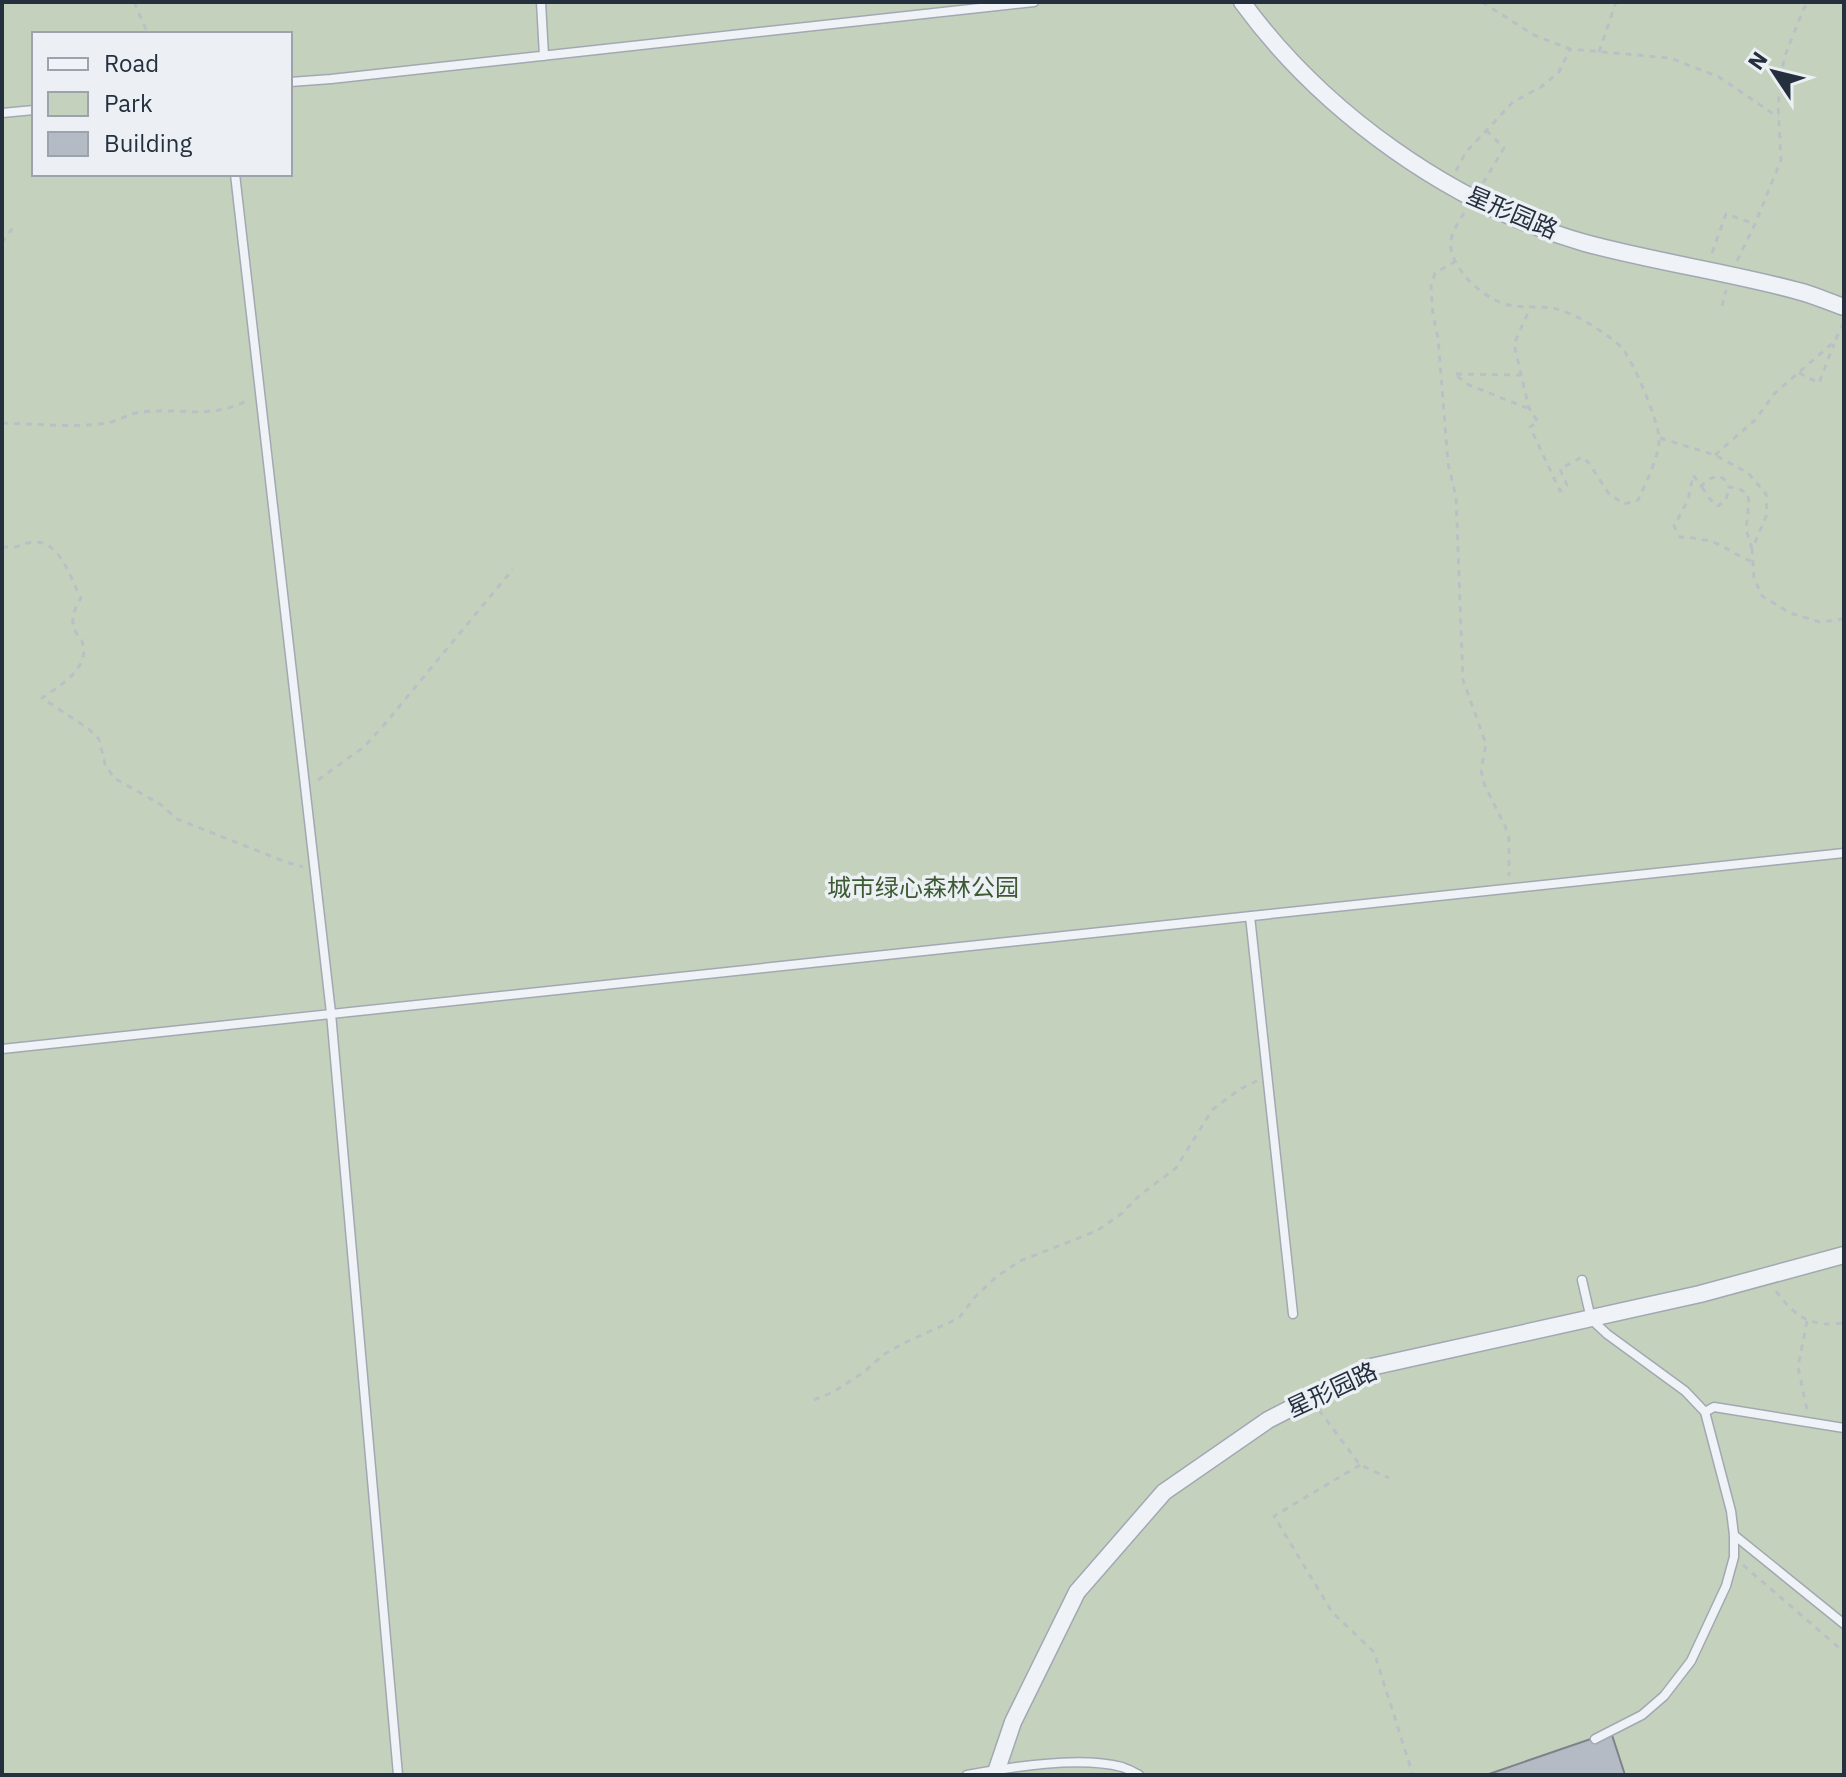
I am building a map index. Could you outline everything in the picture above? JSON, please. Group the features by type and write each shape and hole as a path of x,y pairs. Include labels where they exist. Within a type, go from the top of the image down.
{"street":[{"name":"星形园路","path":"1242,2 1296,66 1339,107 1385,144 1449,185 1515,219 1584,243 1731,274 1802,292 1844,307"},
{"name":"星形园路","path":"995,1773 1013,1722 1077,1592 1164,1492 1268,1420 1371,1367 1700,1294 1844,1255"}],"lane":[{"path":"541,2 544,56"},
{"path":"292,82 1034,2"},
{"path":"2,113 32,110"},
{"path":"235,176 331,1013 398,1775"},
{"path":"2,1049 1844,853"},
{"path":"1250,916 1293,1314"},
{"path":"1582,1280 1591,1319 1685,1391 1705,1412 1731,1511 1734,1535 1734,1557 1726,1586 1691,1661 1677,1682 1642,1715 1590,1741"},
{"path":"1705,1412 1714,1407 1844,1428"},
{"path":"1734,1535 1844,1624"},
{"path":"967,1775 1086,1763 1123,1768 1139,1775"}],"path":[{"path":"134,2 147,32"},
{"path":"1482,2 1534,35 1570,49 1670,58 1719,77 1778,117"},
{"path":"1599,52 1616,2"},
{"path":"1722,306 1731,274 1781,160 1778,105 1784,58 1809,2"},
{"path":"1449,185 1466,152 1513,102 1541,87 1559,72 1570,49"},
{"path":"1486,130 1504,148 1453,231 1451,251 1466,278 1491,298 1512,306 1531,306 1563,311 1621,347 1642,385 1660,438 1651,472 1638,500 1624,504 1609,494 1582,457 1560,469 1567,485 1560,491 1530,427 1538,422 1529,408 1514,344 1531,306"},
{"path":"1705,270 1726,214 1755,224"},
{"path":"2,243 14,226"},
{"path":"1456,260 1435,273 1431,287 1448,463 1456,497 1463,680 1486,744 1481,770 1485,786 1509,839 1510,888"},
{"path":"1799,373 1819,383 1844,322"},
{"path":"1715,455 1755,420 1775,393 1835,341"},
{"path":"1522,375 1454,374 1469,385 1529,408"},
{"path":"2,423 80,425 110,422 137,412 218,412 235,407 260,393"},
{"path":"1660,438 1715,455 1748,473 1766,494 1767,514 1752,549"},
{"path":"1701,486 1719,476 1729,487 1726,500 1718,506 1709,498 1693,475 1688,500 1674,526 1680,537 1718,544 1753,562"},
{"path":"1729,487 1747,493 1746,529 1752,549 1754,578 1762,596 1790,613 1820,622 1844,619"},
{"path":"2,547 34,542 46,545 56,553 81,598 72,623 82,641 84,651 81,663 63,684 42,698 99,739 105,764 114,778 160,804 177,819 286,862 315,870"},
{"path":"305,790 365,746 513,569"},
{"path":"814,1400 833,1392 902,1344 959,1318 996,1277 1020,1261 1098,1230 1121,1214 1176,1168 1212,1110 1240,1089 1267,1076"},
{"path":"1773,1275 1776,1291 1799,1316 1807,1321 1844,1323"},
{"path":"1807,1321 1798,1367 1807,1422"},
{"path":"1310,1398 1360,1465 1389,1478"},
{"path":"1360,1465 1274,1516 1332,1612 1374,1652 1413,1775"},
{"path":"1734,1557 1844,1652"}],"green space":[{"name":"城市绿心森林公园","path":"2,2 1844,2 1844,1775 2,1775"}],"building":[{"path":"1611,1732 1625,1775 1486,1775"}]}
